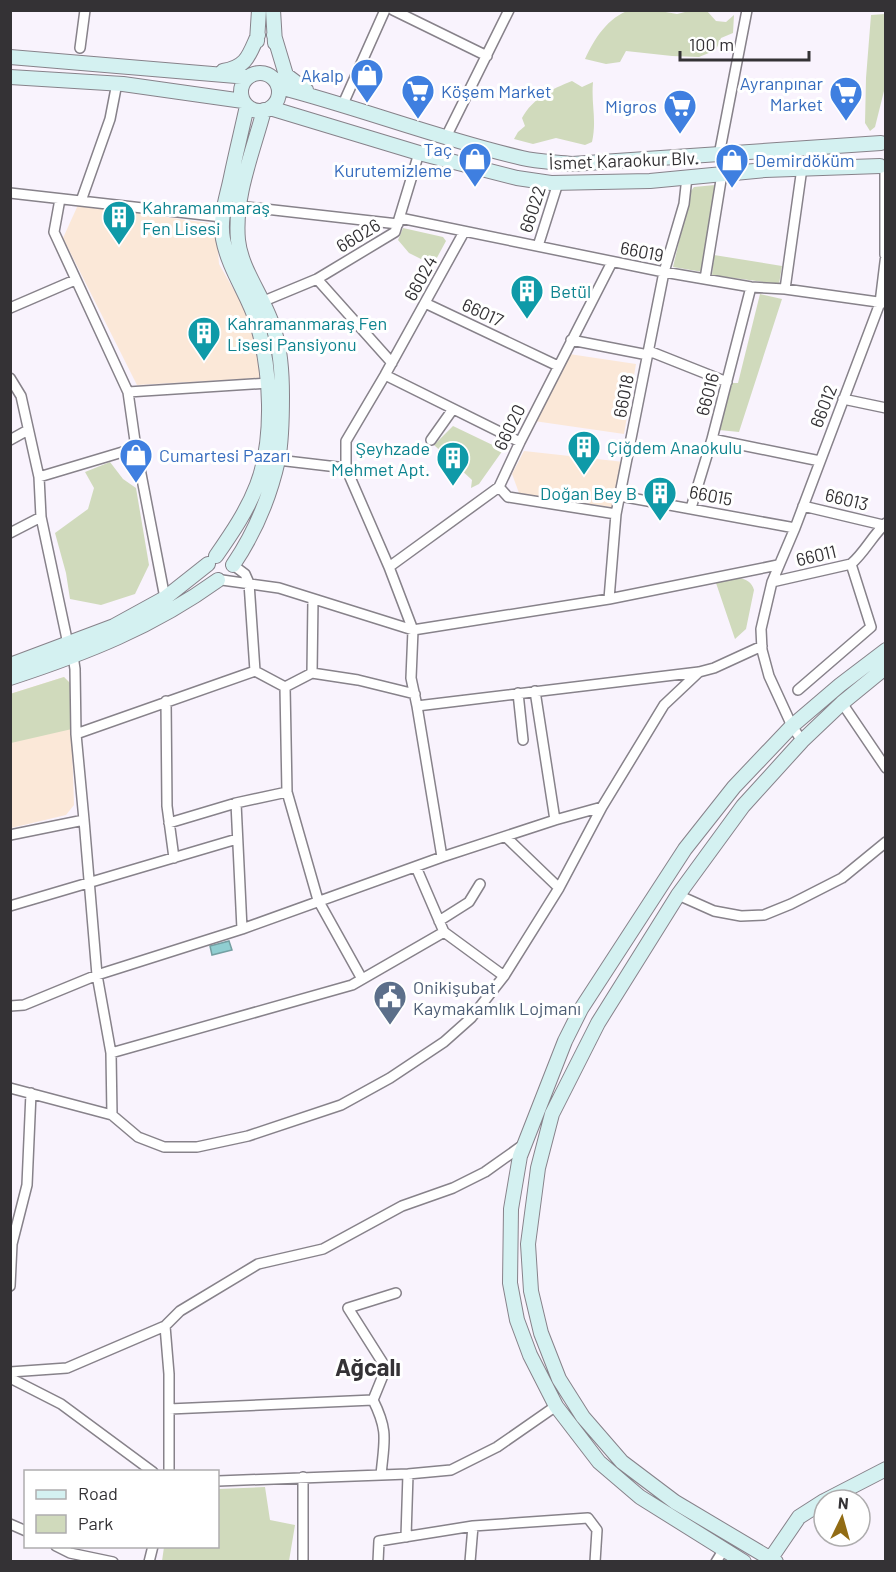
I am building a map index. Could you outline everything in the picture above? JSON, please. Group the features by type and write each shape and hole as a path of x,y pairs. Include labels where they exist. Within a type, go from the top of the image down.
{"main road":[{"path":"10,678 70,650 165,598 212,560 239,524 258,483 269,417 267,365 257,322 227,254 222,218 245,103 241,88 251,76 258,35 259,10"},
{"path":"10,665 129,634 176,609 232,573 233,565 252,534 278,460 282,424 280,354 264,301 246,267 238,242 238,206 267,109 278,99 273,10"},
{"path":"207,73 241,66 247,60 258,35"},
{"path":"274,35 286,75 318,97"},
{"path":"10,57 251,76 266,74 278,84"},
{"path":"10,77 117,83 206,95 245,103 258,111 267,109"},
{"name":"İsmet Karaokur Blv.","path":"278,84 446,137 524,158 572,164 719,155 884,141"},
{"path":"206,95 230,107 235,114 238,123 238,144"},
{"name":"İsmet Karaokur Blv.","path":"267,109 419,153 517,178 558,183 650,181 802,168 884,169"},
{"path":"254,148 265,124 273,119 283,117 310,120"},
{"path":"884,141 878,147 876,157 884,169"},
{"path":"212,560 224,556 233,565"},
{"path":"212,560 211,576 220,580"},
{"path":"744,1562 640,1497 599,1462 556,1406 526,1346 517,1320 510,1283 511,1209 520,1156 565,1041 581,1009 685,849 734,787 792,726 885,650"},
{"path":"812,1509 799,1517 774,1560 675,1502 622,1462 583,1417 559,1378 541,1333 531,1291 528,1244 538,1168 552,1114 598,1023 678,895 743,806 802,741 885,667"},
{"path":"849,1488 885,1469"}],"street":[{"path":"80,48 85,10"},
{"path":"343,104 385,10"},
{"path":"393,10 487,56"},
{"path":"446,137 509,10"},
{"path":"719,155 747,10"},
{"path":"81,201 110,118 117,83"},
{"name":"66026","path":"264,301 317,279 395,232 419,153"},
{"path":"785,289 802,168"},
{"name":"66012","path":"802,741 792,726 769,676 762,646 761,629 778,565 795,528 843,399 883,303 884,169"},
{"path":"705,279 722,174"},
{"name":"66018","path":"609,599 616,514 664,272 684,204 687,177"},
{"name":"66022","path":"538,246 558,183"},
{"path":"10,193 222,218"},
{"path":"60,199 54,232 128,392 136,448 165,598"},
{"name":"66019","path":"238,206 399,221 751,287 785,289 883,303"},
{"name":"66024","path":"413,630 389,567 346,468 346,441 464,232"},
{"name":"66020","path":"500,487 519,442 612,262"},
{"path":"317,279 392,363"},
{"path":"10,308 75,280"},
{"name":"66016","path":"691,508 712,439 751,287"},
{"name":"66017","path":"425,303 558,366"},
{"path":"571,340 648,353 727,382"},
{"path":"385,375 519,442"},
{"path":"128,392 269,383"},
{"path":"12,384 21,396 39,477 41,517 75,669 76,734 97,975 111,1053 112,1115"},
{"path":"843,399 885,408"},
{"path":"431,440 453,410"},
{"path":"10,440 28,430"},
{"path":"712,439 820,461"},
{"path":"39,477 136,448"},
{"path":"278,460 346,468"},
{"path":"389,567 500,487 508,497 616,514"},
{"name":"66015","path":"621,496 795,528"},
{"name":"66013","path":"803,506 884,524"},
{"path":"10,533 41,517"},
{"name":"66011","path":"772,582 851,564 884,524"},
{"path":"798,690 871,627 851,564"},
{"path":"233,565 244,573 249,583 255,671"},
{"path":"220,580 279,588 413,630 609,599 778,565"},
{"path":"312,674 313,599"},
{"path":"413,630 411,678 442,856"},
{"path":"417,706 699,672 714,668 762,646"},
{"path":"76,734 255,671 285,687"},
{"path":"10,1088 112,1115 138,1137 164,1147 197,1147 248,1136 341,1105 390,1078 444,1042 471,1018 504,976 559,888 602,807 664,705 699,672"},
{"path":"285,687 312,674 358,680 415,694"},
{"path":"285,687 286,792 318,900 362,979"},
{"path":"535,691 555,820"},
{"path":"518,693 523,740"},
{"path":"166,701 165,760 174,858"},
{"path":"842,703 885,768"},
{"path":"169,823 236,803 286,792"},
{"path":"236,803 242,929"},
{"path":"10,1006 24,1005 97,975 242,929 442,856 602,807"},
{"path":"10,835 84,820"},
{"path":"506,837 559,888"},
{"path":"10,906 237,839"},
{"path":"678,895 714,911 741,916 764,915 842,878 885,842"},
{"path":"416,867 444,932 504,976"},
{"path":"439,921 469,902 480,884"},
{"path":"111,1053 352,985 444,932"},
{"path":"10,1286 12,1244 27,1185 31,1093"},
{"path":"10,1372 67,1368 165,1326 180,1311 258,1264 323,1249 402,1206 453,1188 485,1172 525,1144"},
{"path":"372,1400 386,1368 348,1308 396,1293"},
{"path":"165,1326 169,1374 169,1470"},
{"path":"10,1378 61,1404 150,1470"},
{"path":"169,1409 372,1400"},
{"path":"372,1400 382,1418 385,1432 381,1474"},
{"path":"219,1481 408,1474 451,1470 497,1447 556,1406"},
{"path":"406,1537 408,1474"},
{"path":"303,1477 303,1562"},
{"path":"378,1562 379,1541 474,1526 588,1518 597,1530 595,1562"},
{"path":"10,1524 24,1530"},
{"path":"470,1562 474,1526"},
{"path":"61,1548 70,1553 113,1562"},
{"path":"716,1562 724,1549"}],"shaded area":[{"path":"78,205 216,224 219,264 243,306 256,336 262,378 137,385 63,238"},
{"path":"569,354 636,364 624,434 534,421"},
{"path":"524,451 624,462 617,508 519,493 512,474"},
{"path":"64,677 70,683 74,805 66,815 11,828 10,694"}],"green space":[{"path":"630,10 677,14 707,11 716,21 726,22 734,15 733,33 721,38 716,50 699,57 626,51 620,62 606,64 585,59 608,23"},
{"path":"885,14 885,87 875,127 870,131 865,123 871,15"},
{"path":"572,81 582,87 593,82 592,142 585,145 556,138 533,144 514,139 525,126 522,118 526,111 537,100"},
{"path":"715,185 703,272 673,267 691,191 694,187"},
{"path":"403,228 443,237 446,241 433,265 409,253 398,240"},
{"path":"714,255 782,266 779,284 712,275"},
{"path":"760,294 782,299 739,432 719,430 732,383 738,383"},
{"path":"453,426 503,450 479,484 471,488 472,480 434,445"},
{"path":"110,462 123,479 136,488 149,565 135,594 101,605 70,599 66,573 55,533 88,509 94,488 85,472"},
{"path":"739,578 748,581 754,590 746,629 735,639 716,583"},
{"path":"64,677 70,683 72,729 11,743 10,694"},
{"path":"265,1487 270,1520 295,1525 289,1561 162,1561 164,1548 219,1548 219,1489"}],"water":[{"path":"229,941 232,950 212,955 210,946"}],"place":[{"name":"Akalp","path":"367,104"},
{"name":"Köşem Market","path":"418,120"},
{"name":"Ayranpınar Market","path":"846,122"},
{"name":"Migros","path":"680,135"},
{"name":"Taç Kurutemizleme","path":"475,188"},
{"name":"Demirdöküm","path":"732,189"},
{"name":"Kahramanmaraş Fen Lisesi","path":"119,246"},
{"name":"Betül","path":"527,320"},
{"name":"Kahramanmaraş Fen Lisesi Pansiyonu","path":"204,362"},
{"name":"Çiğdem Anaokulu","path":"584,476"},
{"name":"Cumartesi Pazarı","path":"136,484"},
{"name":"Şeyhzade Mehmet Apt.","path":"453,487"},
{"name":"Doğan Bey B","path":"660,522"},
{"name":"Onikişubat Kaymakamlık Lojmanı","path":"390,1026"}],"district":[{"name":"Ağcalı","path":"368,1366"}]}
